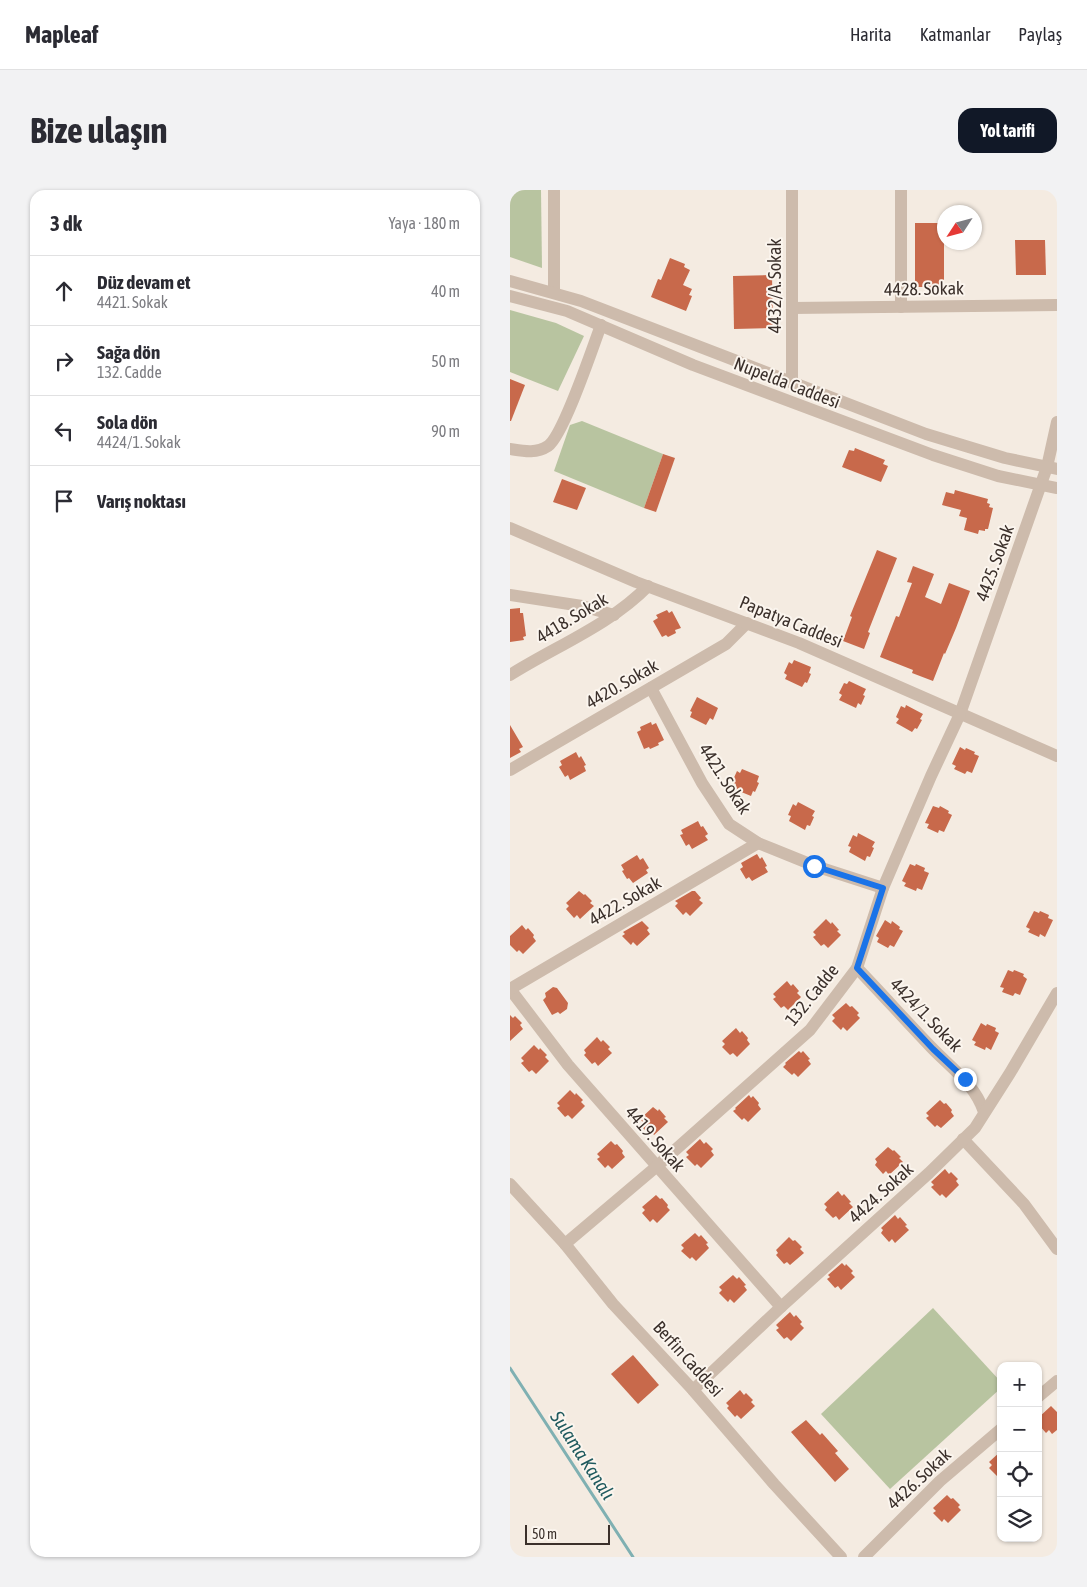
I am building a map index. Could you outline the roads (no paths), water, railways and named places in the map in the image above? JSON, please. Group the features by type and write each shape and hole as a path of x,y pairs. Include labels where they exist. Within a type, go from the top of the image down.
{"street":[{"path":"554,190 554,292"},
{"name":"4432/A. Sokak","path":"792,190 792,382"},
{"path":"901,190 901,307"},
{"name":"Nupelda Caddesi","path":"510,281 581,301 926,434 1005,458 1052,468"},
{"name":"Nupelda Caddesi","path":"510,296 568,311 693,365 924,452 998,476 1057,488"},
{"name":"4428. Sokak","path":"792,308 1057,305"},
{"path":"510,449 531,452 549,446 565,420 601,325"},
{"name":"4425. Sokak","path":"960,714 1041,485 1052,468 1057,422"},
{"name":"Papatya Caddesi","path":"510,528 648,586 799,643 1057,756"},
{"name":"4418. Sokak","path":"510,675 614,615 635,600 648,586"},
{"path":"510,595 582,606 614,615"},
{"name":"4420. Sokak","path":"510,770 726,644 746,623"},
{"path":"510,665 523,667"},
{"name":"4421. Sokak","path":"651,688 702,783 729,824 758,843 814,866 883,888"},
{"name":"132. Cadde","path":"565,1244 656,1167 810,1030 857,968 883,888 960,714"},
{"name":"4422. Sokak","path":"510,989 758,843"},
{"name":"4424/1. Sokak","path":"857,968 933,1049 965,1079 982,1105 984,1112"},
{"name":"4419. Sokak","path":"510,989 568,1065 781,1307"},
{"name":"4424. Sokak","path":"693,1390 781,1307 929,1173 975,1128 1010,1074 1057,993"},
{"path":"963,1139 1024,1204 1057,1249"},
{"name":"Berfin Caddesi","path":"510,1184 565,1244 614,1304 841,1557"},
{"path":"1042,1394 1057,1381"},
{"name":"4426. Sokak","path":"864,1557 940,1481 997,1432"}],"waterway":[{"name":"Sulama Kanalı","path":"510,1368 633,1557"}]}
